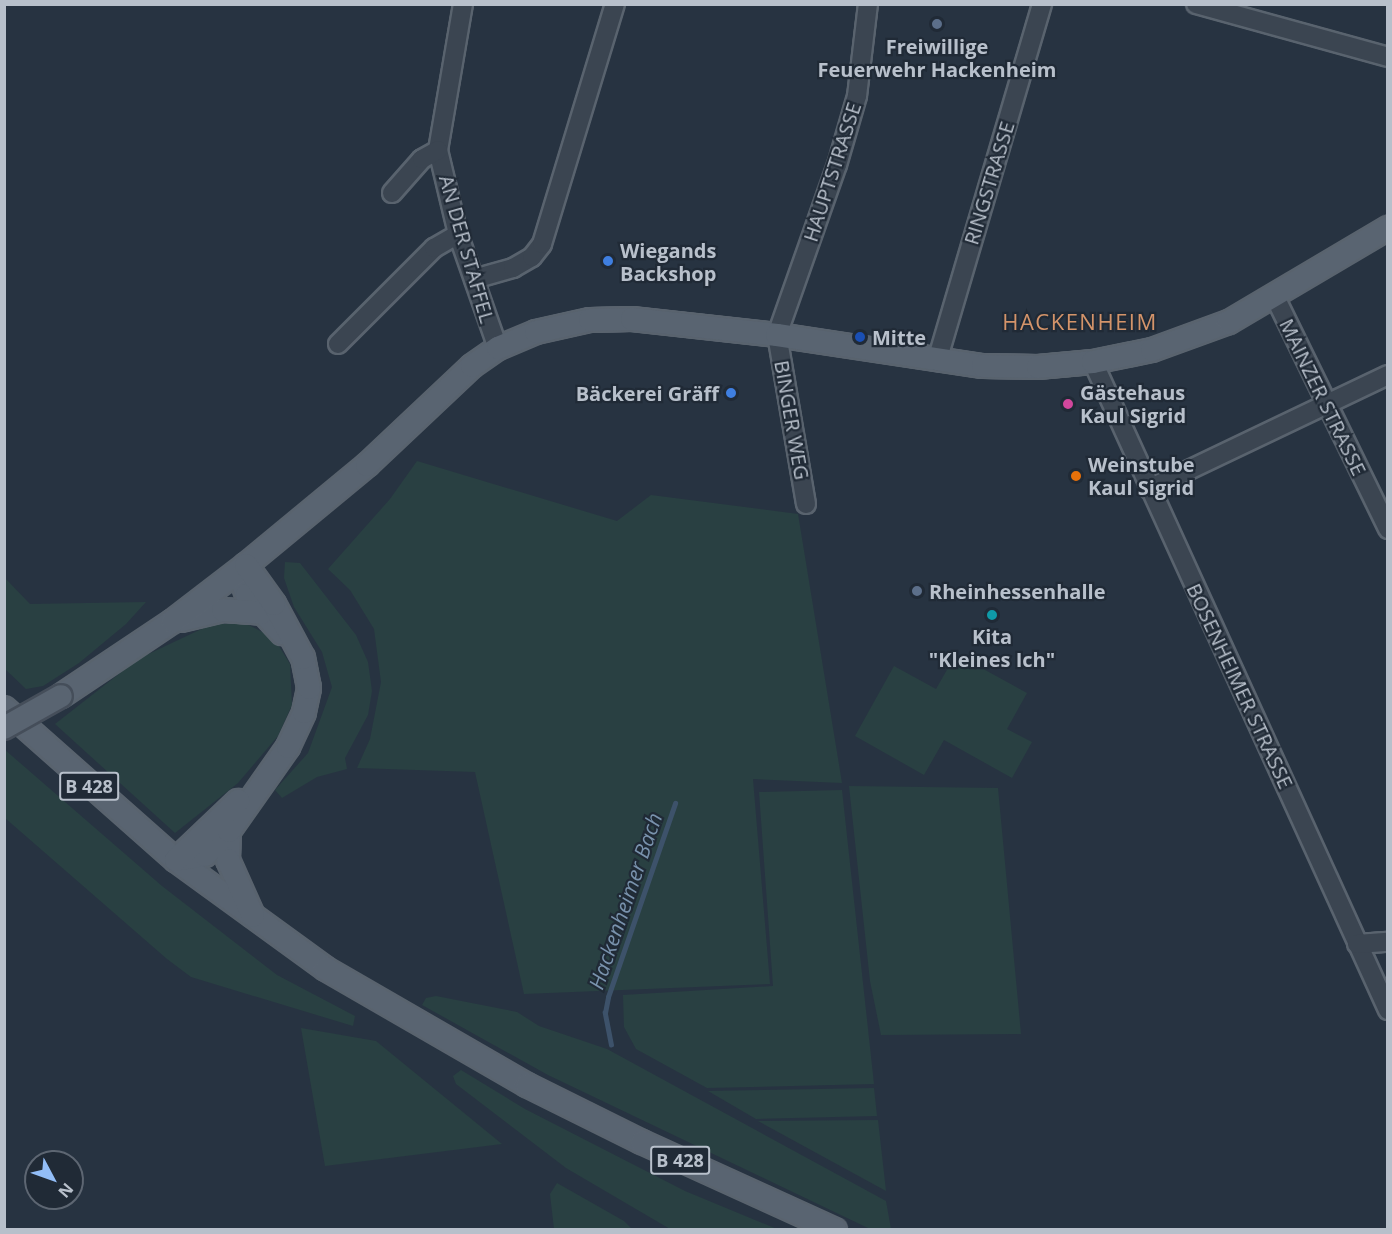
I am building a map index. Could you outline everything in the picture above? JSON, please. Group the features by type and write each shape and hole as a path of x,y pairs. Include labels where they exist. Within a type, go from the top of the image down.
{"main road":[{"path":"4,728 61,696 173,621 246,565 367,465 463,374 498,348 553,327 611,319 777,335 937,362 1010,368 1093,362 1181,341 1275,297 1388,228"},
{"path":"246,565 245,590 262,613 298,649"},
{"path":"176,860 205,855 229,831 259,783 288,747 304,712 308,678 298,649 274,604 246,565"},
{"path":"173,621 223,610 262,613"},
{"name":"B 428","path":"4,708 176,860 255,920 326,969 527,1085 642,1142 835,1230"},
{"path":"176,860 259,783"},
{"path":"229,831 230,868 255,920"}],"street":[{"name":"AN DER STAFFEL","path":"463,4 438,150 458,234 498,348"},
{"path":"474,279 513,268 532,256 542,244 615,4"},
{"name":"HAUPTSTRASSE","path":"777,335 837,165 857,96 868,4"},
{"name":"RINGSTRASSE","path":"937,362 1042,4"},
{"path":"1196,4 1260,12 1388,57"},
{"name":"AN DER STAFFEL","path":"392,193 422,159 438,150"},
{"path":"338,344 434,248 458,234"},
{"name":"MAINZER STRASSE","path":"1275,297 1388,529"},
{"name":"BINGER WEG","path":"777,335 806,504"},
{"name":"BOSENHEIMER STRASSE","path":"1093,362 1388,1010"},
{"path":"1149,489 1388,375"},
{"path":"1357,944 1388,942"}],"green space":[{"path":"417,461 617,521 651,495 798,514 842,783 753,779 770,984 524,994 475,772 357,768 370,739 381,682 374,629 350,590 328,569 390,499"},
{"path":"285,562 300,563 356,635 368,662 372,691 368,715 345,758 347,769 317,777 282,798 275,790 308,753 332,687 322,652 294,607 284,578"},
{"path":"4,577 30,604 146,602 126,624 79,663 43,686 26,689 5,669"},
{"path":"243,622 274,638 290,664 292,705 278,736 238,783 175,833 55,724 138,659 210,625"},
{"path":"956,654 1027,693 1007,729 1032,742 1012,778 944,740 924,775 855,736 894,666 936,689"},
{"path":"4,749 162,886 277,975 355,1016 353,1026 191,977 167,959 5,818"},
{"path":"849,786 998,788 1021,1034 881,1035 870,981"},
{"path":"842,790 874,1084 707,1088 636,1049 624,1027 623,995 773,986 759,792"},
{"path":"436,996 517,1012 539,1026 607,1049 886,1201 891,1229 870,1229 548,1075 422,1005 426,998"},
{"path":"301,1028 376,1041 502,1144 325,1166"},
{"path":"461,1070 525,1109 685,1191 777,1229 670,1229 566,1168 456,1084 453,1076"},
{"path":"874,1088 877,1116 756,1119 708,1091"},
{"path":"878,1120 886,1191 758,1121"},
{"path":"557,1183 624,1221 632,1229 554,1229 550,1194"}],"waterway":[{"name":"Hackenheimer Bach","path":"611,1045 605,1013 608,997 675,803"}],"place":[{"name":"Freiwillige Feuerwehr Hackenheim","path":"937,24"},
{"name":"Wiegands Backshop","path":"608,261"},
{"name":"Mitte","path":"860,337"},
{"name":"Bäckerei Gräff","path":"731,393"},
{"name":"Gästehaus Kaul Sigrid","path":"1068,404"},
{"name":"Weinstube Kaul Sigrid","path":"1076,476"},
{"name":"Rheinhessenhalle","path":"917,591"},
{"name":"Kita \"Kleines Ich\"","path":"992,615"}],"district":[{"name":"HACKENHEIM","path":"1080,322"}]}
